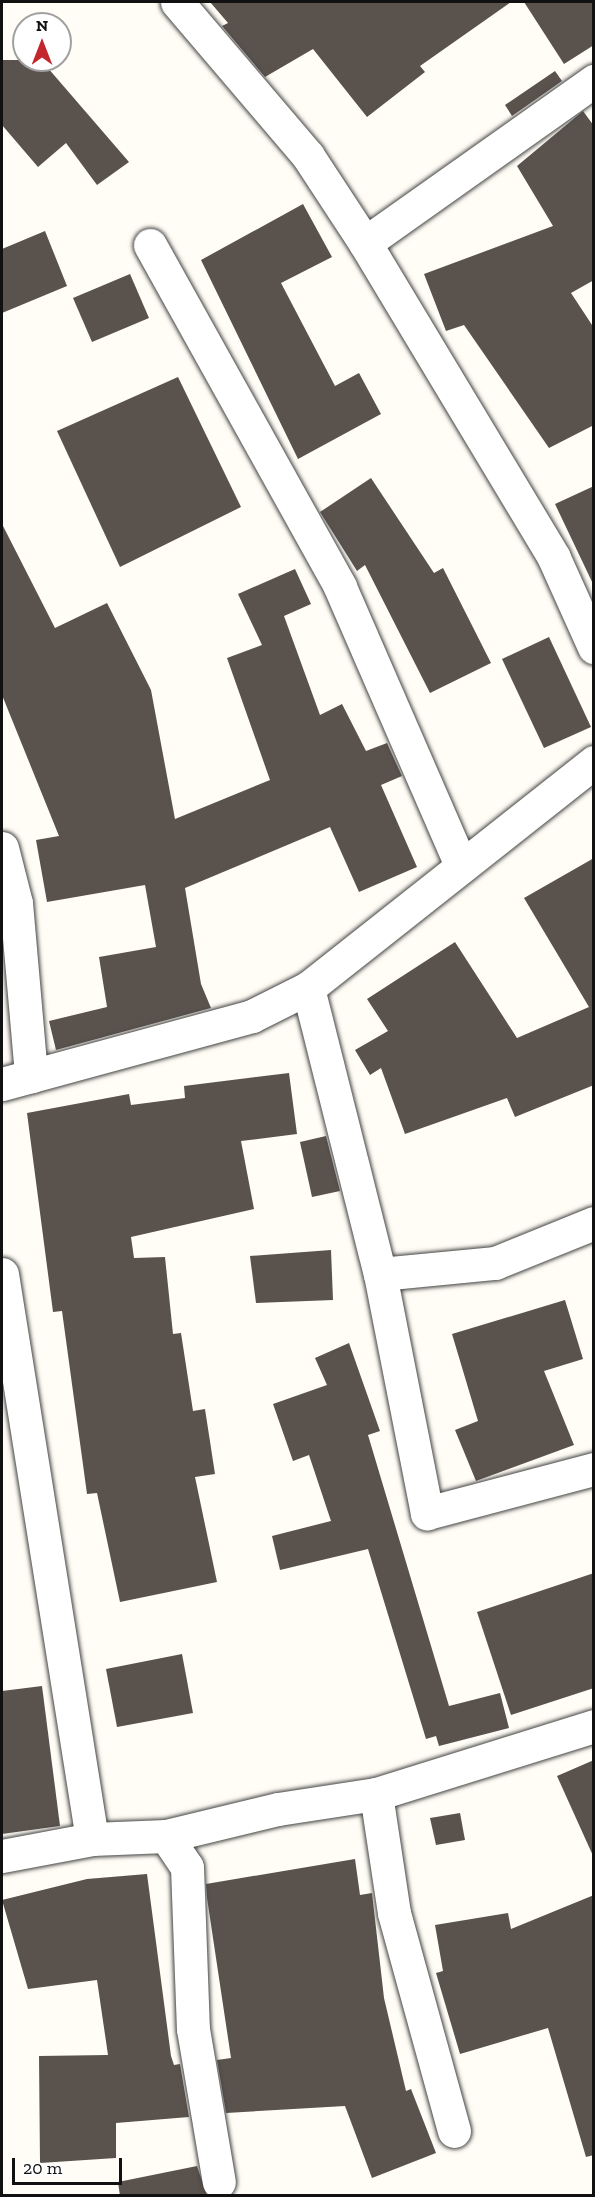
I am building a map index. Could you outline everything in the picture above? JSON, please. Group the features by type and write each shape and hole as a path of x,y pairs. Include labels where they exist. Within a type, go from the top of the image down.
{"street":[{"path":"177,2 308,156 365,243 554,558 594,647"},
{"path":"365,243 594,81"},
{"path":"150,245 340,587 461,865"},
{"path":"2,848 16,903 16,1080 252,1016 308,988 594,762"},
{"path":"308,988 380,1274 427,1513 594,1468"},
{"path":"380,1274 495,1263 594,1223"},
{"path":"2,1274 92,1839"},
{"path":"2,1856 92,1839 166,1836 278,1809 376,1794 594,1726"},
{"path":"376,1794 394,1913 454,2131"},
{"path":"166,1836 187,1867 193,2029 219,2182"}],"building":[{"path":"210,2 511,2 420,66 425,72 367,117 313,49 265,77 222,26 228,23"},
{"path":"524,2 594,2 594,45 564,64"},
{"path":"2,60 12,60 12,72 51,72 129,162 97,185 66,143 38,167 2,125"},
{"path":"555,71 562,81 512,116 505,105"},
{"path":"583,111 594,126 594,280 571,293 594,328 594,425 549,448 464,325 446,331 424,274 553,226 517,166"},
{"path":"303,204 332,257 281,283 335,386 359,373 381,414 298,459 201,260"},
{"path":"45,231 67,286 2,313 2,249"},
{"path":"130,274 149,318 92,342 73,298"},
{"path":"178,377 241,507 120,567 57,431"},
{"path":"371,478 434,573 443,568 491,663 430,693 365,565 357,571 320,512"},
{"path":"594,486 594,586 555,504"},
{"path":"2,524 55,628 107,603 151,690 175,819 270,780 227,658 262,645 238,594 295,569 311,604 284,616 320,715 342,704 366,751 387,743 402,776 381,785 417,867 359,892 330,827 185,888 201,984 211,1008 56,1050 49,1021 107,1007 99,957 156,947 145,885 47,902 36,840 59,836 2,695"},
{"path":"549,637 591,727 544,748 502,659"},
{"path":"594,858 594,1085 515,1117 507,1098 405,1134 381,1068 370,1075 355,1050 388,1031 367,999 455,942 517,1038 589,1007 524,898"},
{"path":"289,1073 297,1134 241,1141 254,1209 131,1237 134,1258 165,1257 173,1334 181,1333 193,1411 205,1409 215,1474 195,1477 217,1582 120,1602 97,1493 87,1494 62,1311 53,1312 27,1113 129,1094 131,1105 185,1098 184,1086"},
{"path":"326,1136 340,1191 312,1197 300,1142"},
{"path":"331,1250 333,1300 256,1303 250,1256"},
{"path":"565,1300 583,1359 544,1371 574,1445 476,1481 455,1430 478,1421 452,1334"},
{"path":"349,1343 380,1431 368,1435 449,1706 500,1693 509,1728 439,1746 436,1736 426,1739 368,1549 280,1570 272,1536 331,1521 309,1455 293,1461 273,1404 327,1385 315,1358"},
{"path":"594,1573 594,1688 511,1715 477,1612"},
{"path":"182,1654 193,1713 117,1727 106,1669"},
{"path":"42,1686 60,1826 2,1834 2,1691"},
{"path":"594,1760 594,1858 557,1776"},
{"path":"460,1813 465,1840 436,1845 430,1818"},
{"path":"355,1859 360,1895 372,1893 384,1998 406,2091 411,2089 436,2153 372,2178 345,2106 226,2113 217,2060 231,2058 206,1884"},
{"path":"147,1874 171,2056 174,2065 180,2064 189,2117 116,2123 116,2158 40,2163 39,2056 108,2055 97,1980 28,1989 2,1900 87,1879"},
{"path":"594,1895 594,2155 586,2157 548,2028 460,2054 436,1973 443,1971 435,1925 508,1913 511,1929"},
{"path":"197,2166 207,2196 120,2196 118,2182"}]}
